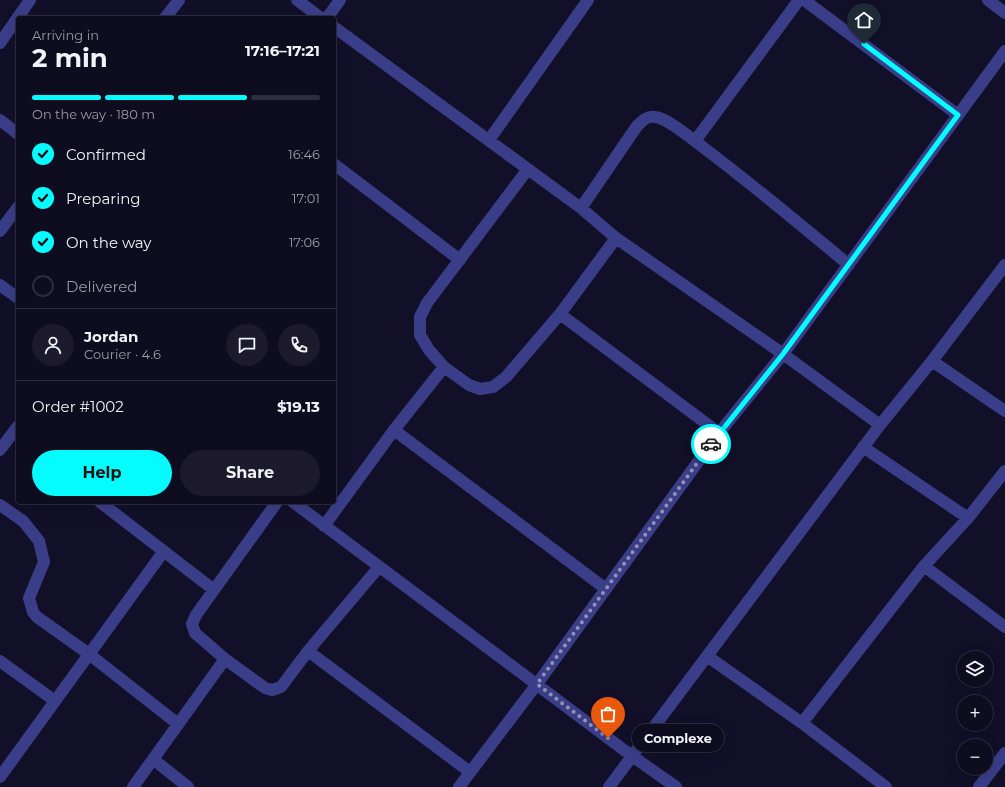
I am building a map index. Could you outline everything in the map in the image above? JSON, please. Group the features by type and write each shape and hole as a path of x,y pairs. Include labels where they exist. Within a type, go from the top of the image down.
{"street":[{"path":"19,16 30,0"},
{"path":"297,0 318,16"},
{"path":"328,16 340,0"},
{"path":"489,140 588,0"},
{"path":"695,141 799,0"},
{"path":"804,0 958,115"},
{"path":"988,0 1005,13"},
{"path":"166,16 173,2"},
{"path":"0,43 16,20"},
{"path":"336,28 581,208 616,238 783,354 880,425"},
{"path":"459,787 537,684 719,433 783,354 1005,52"},
{"path":"581,208 637,126 645,118 655,116 663,119 695,141 750,183 848,265"},
{"path":"0,120 16,132"},
{"path":"336,166 460,260"},
{"path":"528,169 427,303 420,318 420,335 429,350 444,367 469,385 480,389 493,387 506,377 560,314 616,238"},
{"path":"0,230 16,210"},
{"path":"609,787 863,447 932,361 1005,265"},
{"path":"0,285 16,297"},
{"path":"560,314 719,433"},
{"path":"932,361 1005,411"},
{"path":"324,526 394,430 444,367"},
{"path":"394,430 606,589"},
{"path":"0,450 16,434"},
{"path":"863,447 968,518"},
{"path":"802,723 924,566 968,518 1005,471"},
{"path":"103,504 214,590"},
{"path":"276,504 196,615 192,624 195,633 225,659 265,688 272,690 281,687 308,651 379,567"},
{"path":"295,504 632,756 676,787"},
{"path":"0,505 23,521 39,541 44,562 29,598 33,612 37,617 89,654 178,724"},
{"path":"0,777 164,551"},
{"path":"924,566 1005,627"},
{"path":"308,651 470,772"},
{"path":"707,656 802,723 886,787"},
{"path":"133,787 225,659"},
{"path":"0,661 55,701"},
{"path":"979,787 1005,753"},
{"path":"153,759 188,787"}],"way so far":[{"path":"608,738 537,684 711,444"}],"place":[{"name":"Complexe","path":"608,738"}],"route":[{"path":"711,444 783,354 958,115 864,44"}]}
